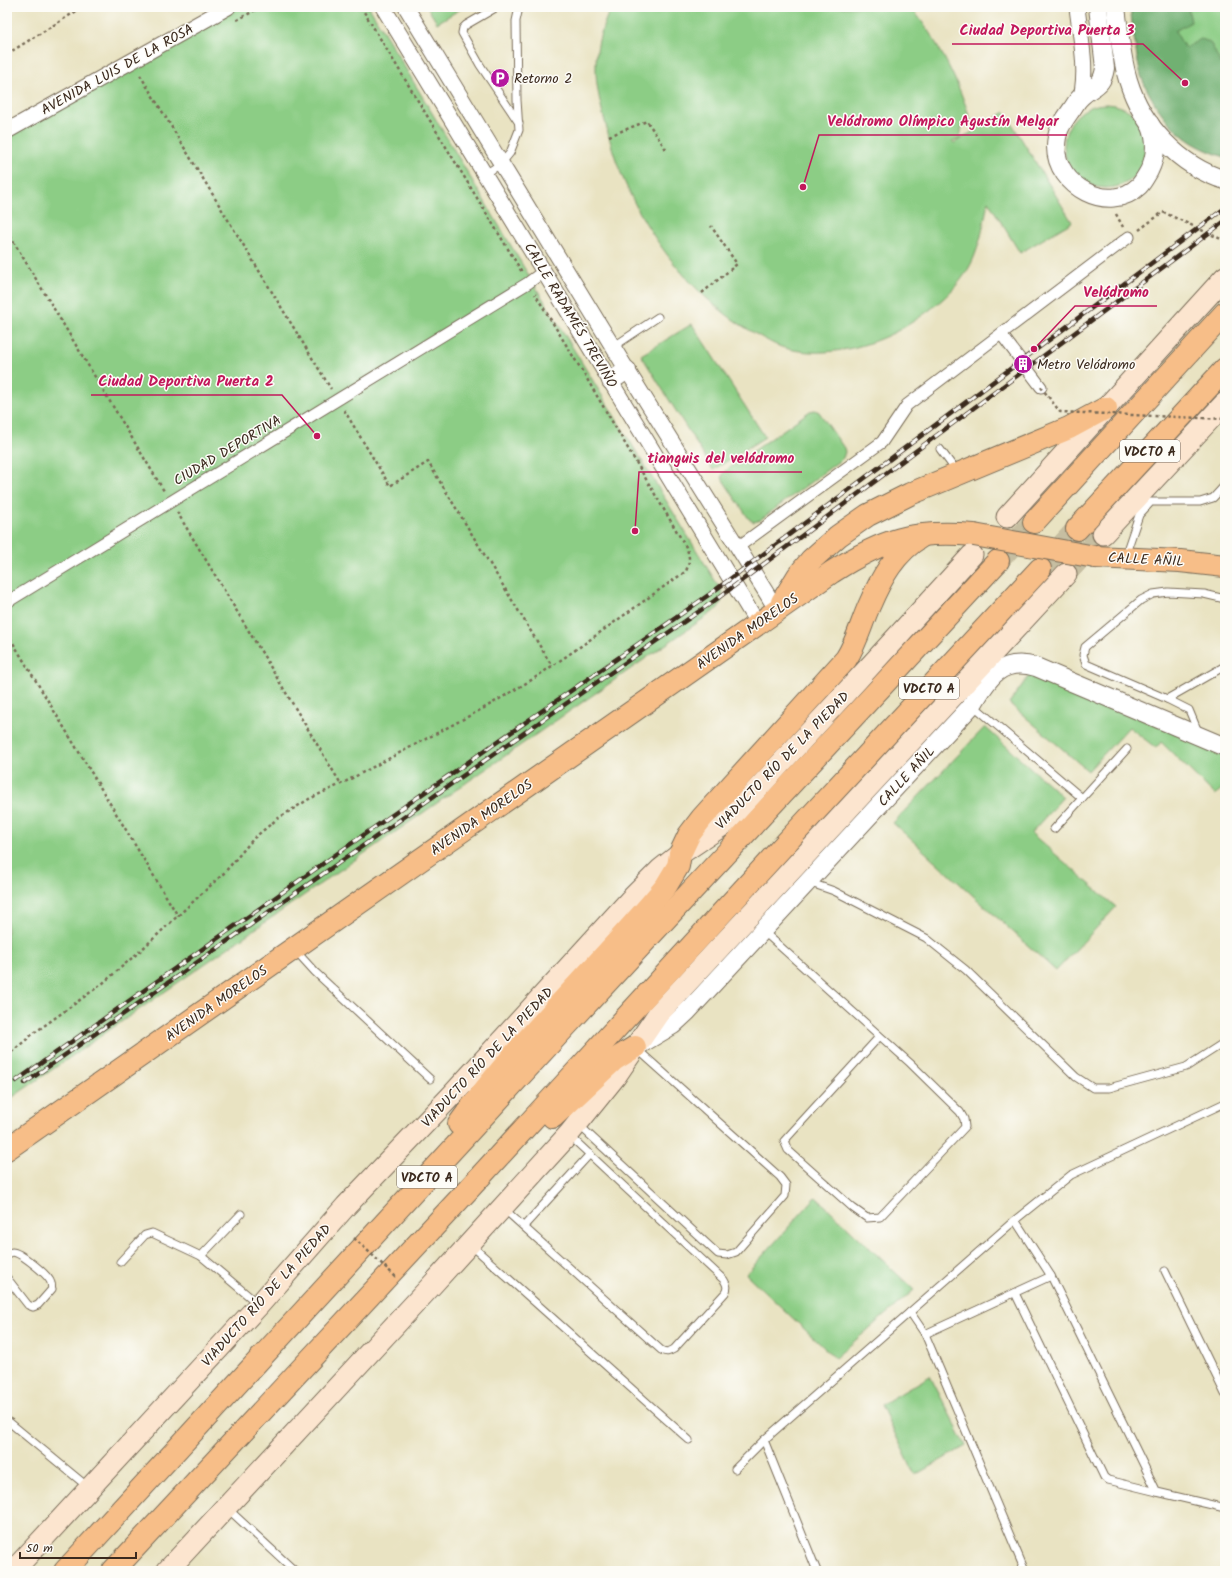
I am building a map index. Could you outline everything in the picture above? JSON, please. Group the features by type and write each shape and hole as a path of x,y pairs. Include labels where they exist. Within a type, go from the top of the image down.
{"main road":[{"path":"1007,517 1225,277"},
{"name":"VDCTO A","path":"1034,522 1225,313"},
{"name":"VDCTO A","path":"1077,529 1225,369"},
{"path":"1103,534 1225,403"},
{"path":"777,610 798,576 811,560 838,536 868,515 889,503 958,473 1069,428 1106,408"},
{"name":"AVENIDA MORELOS","path":"7,1149 832,572 863,553 889,541 926,533 949,532 973,545"},
{"path":"409,1197 462,1121 490,1084 537,1028 666,886 678,866 680,854 689,835 702,818 846,660 856,643 869,606 889,566 903,549 926,533"},
{"name":"CALLE AÑIL","path":"973,545 1096,557 1180,561 1225,566"},
{"name":"VIADUCTO RÍO DE LA PIEDAD","path":"13,1571 259,1305 346,1206 466,1079 629,901 661,869 680,854 726,823 973,545"},
{"name":"VIADUCTO RÍO DE LA PIEDAD","path":"65,1571 998,561"},
{"name":"VDCTO A","path":"113,1571 466,1192 796,832 1040,569"},
{"path":"167,1571 470,1244 573,1129 615,1076 658,1014 1066,574"},
{"path":"466,1192 499,1169 614,1060 635,1047"}],"street":[{"name":"AVENIDA LUIS DE LA ROSA","path":"7,131 228,7"},
{"name":"CALLE RADAMÉS TREVIÑO","path":"383,7 758,624"},
{"name":"CALLE RADAMÉS TREVIÑO","path":"406,7 627,370 777,610"},
{"path":"1076,7 1085,82 1081,97 1061,124 1056,148 1059,164 1064,173 1074,185 1094,195 1108,197 1118,196 1128,192 1138,186 1150,168 1156,147 1155,136 1150,124"},
{"path":"1081,97 1094,89 1104,78 1105,68 1098,7"},
{"path":"1116,7 1127,78 1136,99 1150,124 1159,137 1176,154 1199,169 1225,180"},
{"path":"738,547 882,442 907,405 1129,237"},
{"name":"CIUDAD DEPORTIVA","path":"7,602 528,283 544,271"},
{"path":"1001,334 1041,388"},
{"path":"611,381 627,370"},
{"name":"CALLE AÑIL","path":"635,1047 673,1025 720,978 807,882 973,704 986,682 998,671 1006,667 1024,665 1036,667 1225,747"}],"lane":[{"path":"497,7 466,25 463,28 462,33 480,65 519,123"},
{"path":"485,174 501,164 512,150 519,130 516,21 518,12 516,7"},
{"path":"613,347 658,317"},
{"path":"940,449 958,473"},
{"path":"1124,559 1139,515 1151,502 1200,502 1213,498 1225,485"},
{"path":"1200,736 1189,710 1086,664 1083,655 1085,647 1141,600 1153,594 1168,592 1204,594 1225,599"},
{"path":"1167,700 1225,666"},
{"path":"973,704 1082,798"},
{"path":"1054,829 1127,749"},
{"path":"807,882 834,891 926,938 966,970 1076,1077 1093,1088 1109,1088 1186,1067 1225,1042"},
{"path":"763,931 879,1037 910,1063 960,1112 964,1119 964,1127 880,1218 873,1219 867,1218 853,1208 788,1150 784,1141 879,1037"},
{"path":"293,949 315,972 430,1079"},
{"path":"573,1129 718,1254 727,1255 736,1252 785,1196 786,1185 780,1176 635,1047"},
{"path":"735,1469 764,1440 1015,1220 1071,1175 1225,1103"},
{"path":"503,1208 665,1352 670,1352 679,1344 725,1293 727,1284 724,1280 590,1154 573,1129"},
{"path":"524,1226 590,1154"},
{"path":"201,1256 240,1214"},
{"path":"1015,1220 1051,1276 1157,1492"},
{"path":"120,1262 145,1235 152,1233 201,1256 259,1305"},
{"path":"470,1244 689,1440"},
{"path":"7,1255 12,1252 20,1254 47,1276 51,1282 52,1289 38,1305 32,1307 28,1305 7,1278"},
{"path":"1165,1271 1225,1394"},
{"path":"925,1334 1051,1276"},
{"path":"1015,1293 1104,1477 1108,1480 1225,1508"},
{"path":"910,1312 925,1334 1026,1571"},
{"path":"9,1422 89,1488"},
{"path":"764,1440 817,1571"},
{"path":"226,1507 295,1571"}],"path":[{"path":"7,54 83,7"},
{"path":"7,1056 34,1033 102,984 140,951 224,873 254,838 278,819 309,799 342,784 493,703 569,655 686,571 689,565 689,555 686,547 587,379 361,7"},
{"path":"609,136 647,121 667,151"},
{"path":"1108,197 1129,237 1162,212 1225,241"},
{"path":"702,293 737,264 711,226"},
{"path":"1041,388 1060,412 1225,419"},
{"path":"7,633 178,916"},
{"path":"354,1238 397,1278"}],"green space":[{"path":"237,7 369,7 532,281 722,592 722,599 717,609 7,1101 7,134"},
{"path":"427,7 464,7 437,23"},
{"path":"611,7 911,7 930,33 946,61 960,91 971,121 962,126 960,139 952,141 954,143 1005,112 1072,222 1020,253 988,201 980,240 971,264 955,287 923,315 889,335 861,346 847,349 818,352 785,348 776,345 728,316 683,274 663,249 645,222 630,194 618,166 609,137 597,83 597,49"},
{"path":"1130,7 1225,7 1225,157 1202,148 1184,137 1161,113 1154,102 1141,75 1135,47"},
{"path":"1130,7 1188,7 1191,22 1175,31 1185,48 1201,39 1211,44 1225,72 1225,157 1202,148 1184,137 1161,113 1154,102 1141,75 1135,47"},
{"path":"1106,104 1122,107 1136,116 1145,130 1148,146 1145,162 1136,176 1122,185 1106,188 1090,185 1076,176 1067,162 1064,146 1067,130 1076,116 1090,107"},
{"path":"692,324 765,437 713,470 641,355"},
{"path":"815,410 819,412 844,448 845,452 843,458 760,520 754,522 749,519 723,480 722,476 724,472 810,411"},
{"path":"1032,672 1225,754 1225,786 1215,795 1161,742 1156,748 1129,727 1088,771 1009,703"},
{"path":"985,727 1063,797 1031,833 1116,907 1056,971 893,823"},
{"path":"816,1197 914,1290 835,1358 746,1274"},
{"path":"930,1376 966,1446 915,1475 881,1405"}],"tunnel":[{"path":"998,561 1034,522"},
{"path":"1040,569 1077,529"},
{"path":"1066,574 1103,534"}],"railway":[{"path":"16,1081 372,829 710,594 1225,208"},
{"path":"25,1083 714,601 1225,221"}],"place":[{"name":"Retorno 2","path":"500,78"},
{"name":"Ciudad Deportiva Puerta 3","path":"1185,83"},
{"name":"Velódromo Olímpico Agustín Melgar","path":"803,187"},
{"name":"Velódromo","path":"1034,349"},
{"name":"Metro Velódromo","path":"1023,364"},
{"name":"Ciudad Deportiva Puerta 2","path":"317,436"},
{"name":"tianguis del velódromo","path":"635,531"}]}
